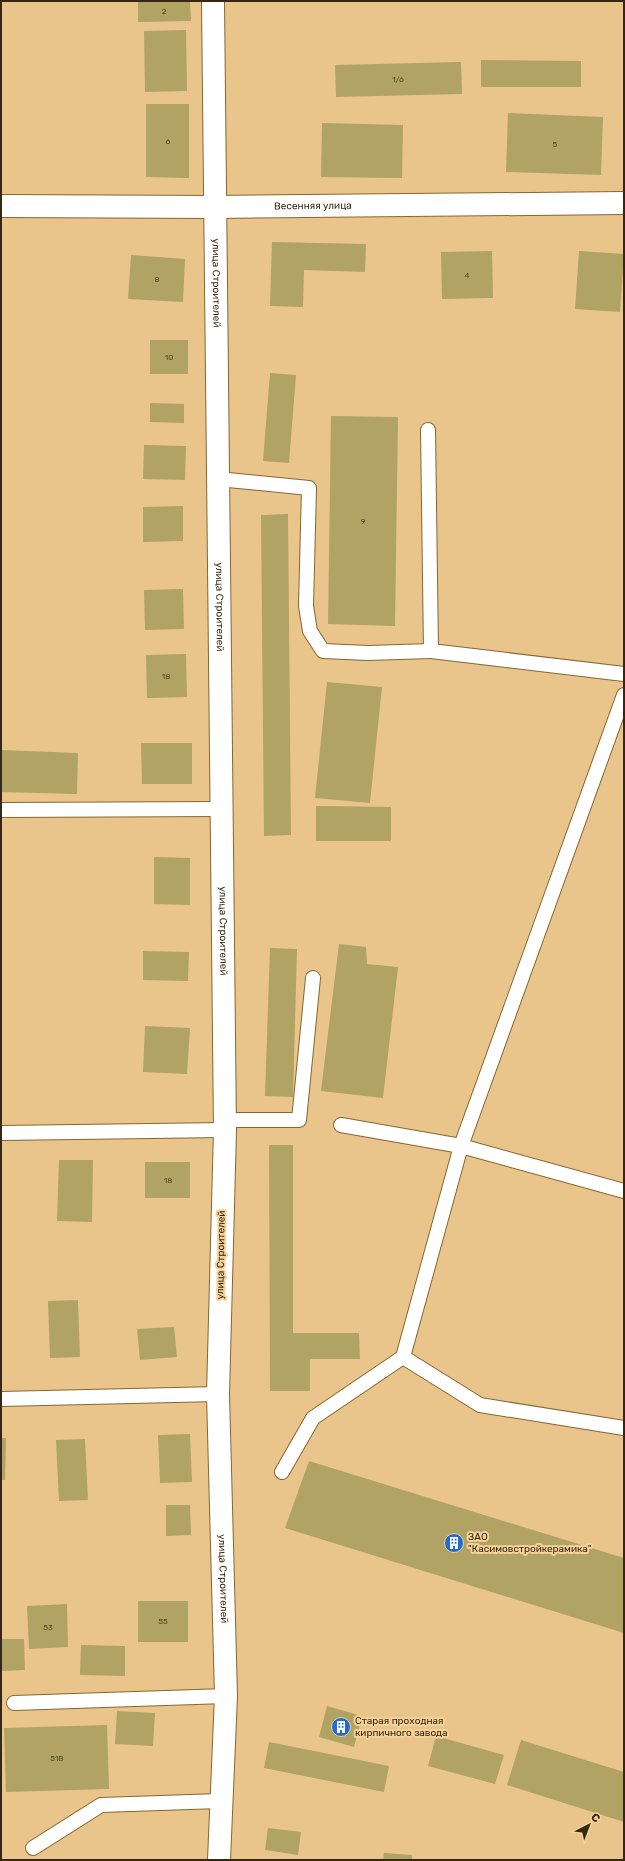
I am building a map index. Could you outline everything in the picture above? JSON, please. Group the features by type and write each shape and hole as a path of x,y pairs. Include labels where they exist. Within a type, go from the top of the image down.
{"street":[{"name":"улица Строителей","path":"213,1 224,1125 218,1394 226,1696 220,1801 219,1860"},
{"name":"Весенняя улица","path":"1,206 215,207 624,203"}],"lane":[{"path":"428,430 431,651"},
{"path":"218,478 309,488 306,606 310,631 323,651 368,654 431,651 624,674"},
{"path":"282,1472 313,1418 403,1357 461,1146 624,695"},
{"path":"1,810 222,809"},
{"path":"1,1133 224,1125 299,1120 313,978"},
{"path":"341,1125 461,1146 624,1191"},
{"path":"403,1357 480,1405 624,1428"},
{"path":"1,1399 218,1394"},
{"path":"14,1702 226,1696"},
{"path":"33,1848 101,1805 220,1801"}],"building":[{"path":"138,1 190,1 191,21 138,22"},
{"path":"186,30 187,91 145,92 144,31"},
{"path":"481,60 581,61 581,87 481,87"},
{"path":"461,62 462,94 336,97 335,65"},
{"path":"146,104 189,104 189,178 146,177"},
{"path":"508,113 603,117 601,175 506,172"},
{"path":"322,123 403,125 402,178 321,177"},
{"path":"272,242 366,244 365,272 304,270 303,307 270,306"},
{"path":"492,251 493,298 442,299 441,252"},
{"path":"579,251 624,254 620,312 575,309"},
{"path":"131,255 185,259 183,302 128,299"},
{"path":"150,340 188,340 188,374 150,374"},
{"path":"270,373 296,375 289,463 263,461"},
{"path":"150,403 184,404 184,423 150,422"},
{"path":"331,416 398,417 395,626 328,624"},
{"path":"144,445 186,446 185,480 143,479"},
{"path":"183,506 183,541 143,542 143,507"},
{"path":"288,514 291,835 264,836 261,515"},
{"path":"183,589 184,629 145,630 144,590"},
{"path":"186,654 187,697 147,698 146,655"},
{"path":"327,682 382,687 370,803 315,798"},
{"path":"141,743 192,743 192,784 142,784"},
{"path":"1,750 78,753 77,794 1,792"},
{"path":"316,806 391,807 391,841 316,841"},
{"path":"154,857 190,858 190,905 154,904"},
{"path":"339,944 366,947 367,964 398,967 383,1098 321,1091"},
{"path":"270,948 297,949 293,1097 265,1096"},
{"path":"143,951 189,952 188,981 143,980"},
{"path":"145,1026 190,1028 187,1074 143,1072"},
{"path":"269,1145 293,1145 293,1333 359,1333 360,1359 310,1359 310,1391 270,1391"},
{"path":"59,1160 93,1160 92,1222 57,1221"},
{"path":"145,1162 190,1162 190,1198 145,1198"},
{"path":"78,1300 80,1357 50,1358 48,1301"},
{"path":"174,1327 177,1357 140,1360 137,1329"},
{"path":"190,1434 192,1482 160,1483 158,1435"},
{"path":"1,1438 6,1438 5,1480 1,1480"},
{"path":"85,1439 88,1500 59,1501 56,1440"},
{"name":"ЗАО \"Касимовстройкерамика\"","path":"309,1461 624,1558 624,1633 285,1528"},
{"path":"166,1505 190,1505 191,1535 166,1536"},
{"path":"138,1601 188,1601 188,1642 138,1642"},
{"path":"67,1604 68,1647 29,1649 27,1606"},
{"path":"1,1639 24,1639 25,1670 2,1671"},
{"path":"81,1645 125,1646 125,1676 80,1675"},
{"name":"Старая проходная кирпичного завода","path":"327,1706 362,1716 354,1747 319,1737"},
{"path":"117,1711 155,1713 153,1746 115,1744"},
{"path":"107,1725 109,1789 6,1792 4,1728"},
{"path":"436,1736 504,1755 495,1784 428,1766"},
{"path":"521,1740 624,1772 624,1822 507,1785"},
{"path":"269,1742 389,1766 384,1792 264,1768"},
{"path":"268,1828 301,1832 298,1855 265,1850"},
{"path":"384,1853 412,1855 412,1860 383,1860"}],"place":[{"name":"ЗАО \"Касимовстройкерамика\"","path":"454,1543"},
{"name":"Старая проходная кирпичного завода","path":"341,1727"}]}
